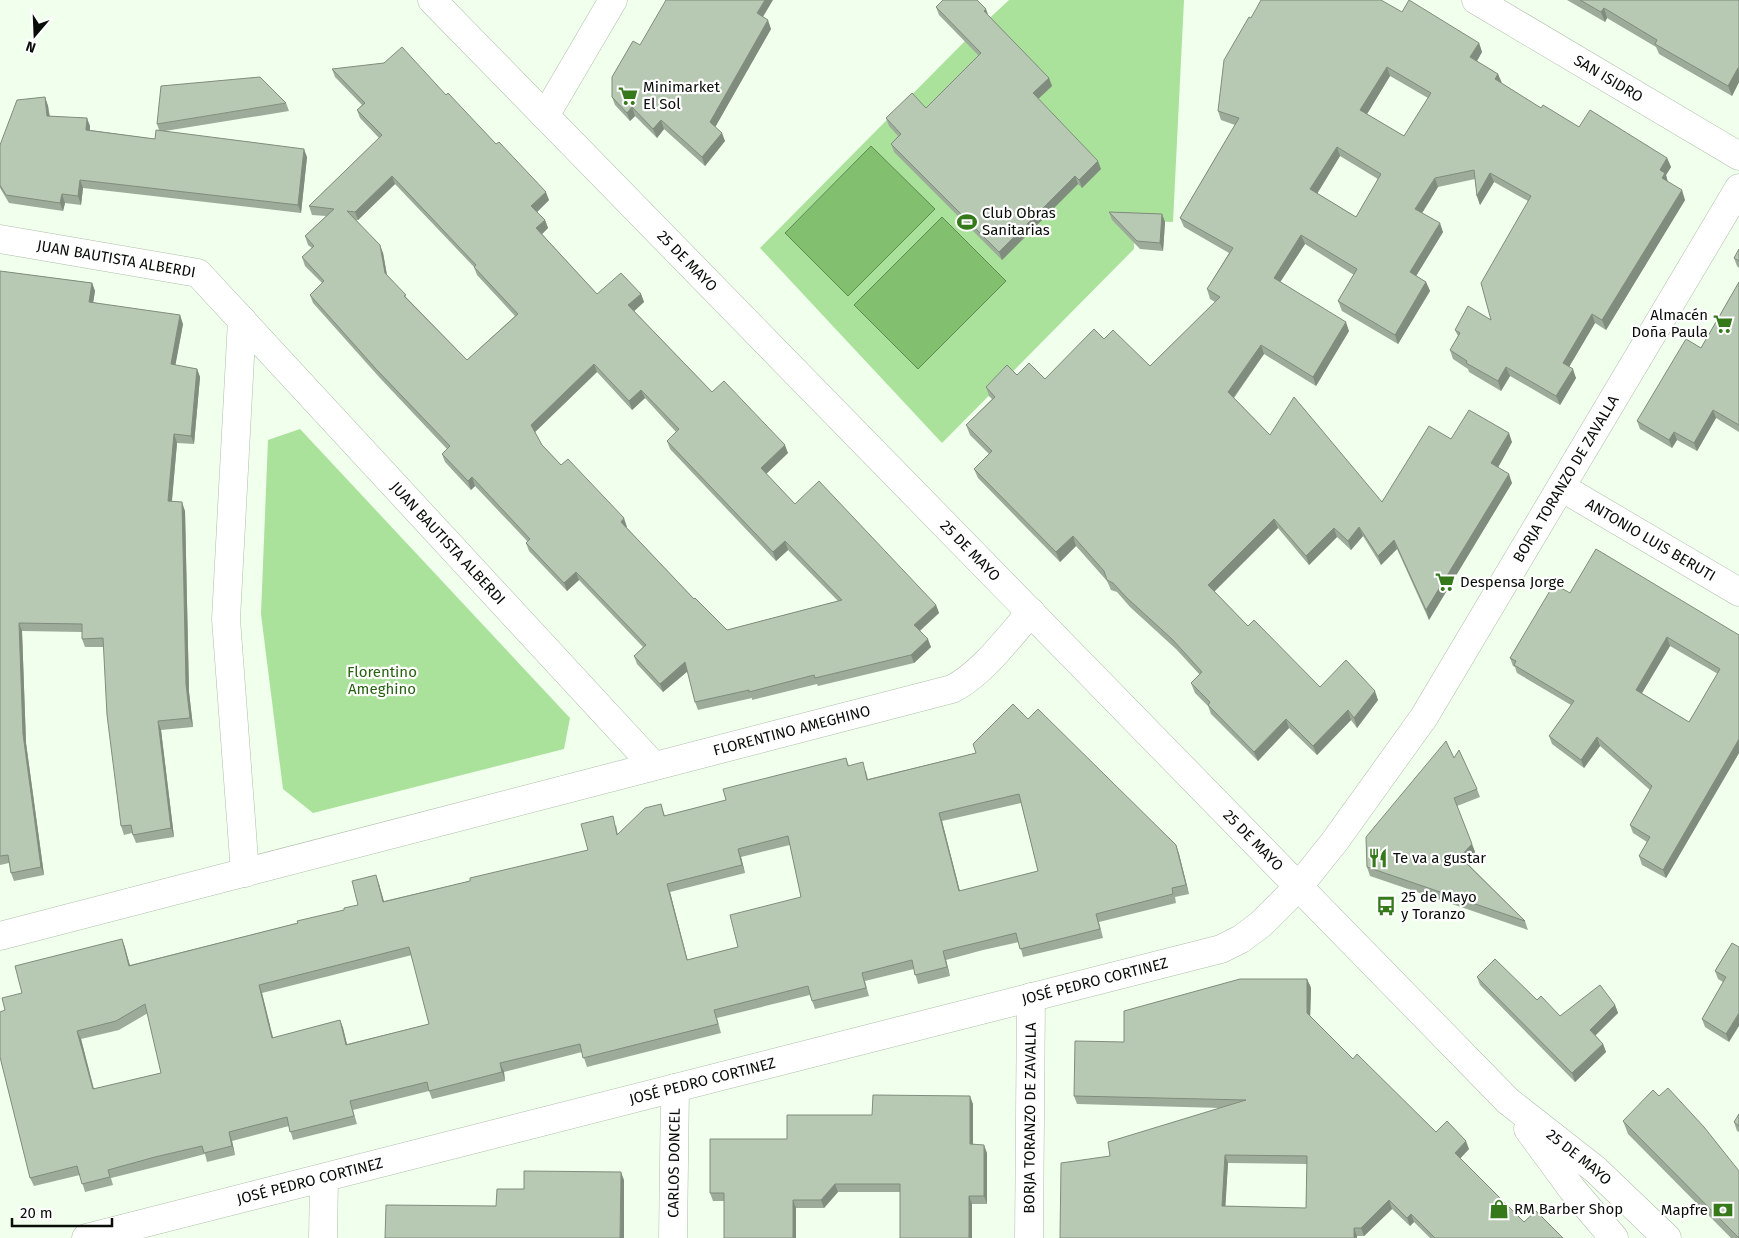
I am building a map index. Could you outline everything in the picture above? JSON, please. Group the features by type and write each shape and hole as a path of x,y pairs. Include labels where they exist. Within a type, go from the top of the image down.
{"street":[{"name":"25 DE MAYO","path":"432,0 1508,1102 1572,1189 1614,1238"},
{"path":"546,116 613,0"},
{"name":"SAN ISIDRO","path":"1476,0 1739,156"},
{"name":"BORJA TORANZO DE ZAVALLA","path":"1299,886 1335,841 1424,717 1739,188"},
{"name":"JUAN BAUTISTA ALBERDI","path":"0,239 198,272 654,766"},
{"path":"242,320 226,619 245,873"},
{"name":"ANTONIO LUIS BERUTI","path":"1561,487 1739,592"},
{"name":"FLORENTINO AMEGHINO","path":"0,936 952,689 964,683 976,673 1031,612"},
{"name":"JOSÉ PEDRO CORTINEZ","path":"86,1238 1221,949 1241,939 1261,924 1299,886"},
{"name":"BORJA TORANZO DE ZAVALLA","path":"1029,1238 1031,997"},
{"name":"CARLOS DONCEL","path":"673,1238 675,1088"},
{"name":"25 DE MAYO","path":"1508,1102 1596,1170 1668,1238"},
{"path":"323,1238 324,1178"}],"green space":[{"name":"Club Obras Sanitarias","path":"1009,0 1184,0 1173,222 1148,221 1134,237 1134,249 942,443 760,248 965,41"},
{"name":"Florentino Ameghino","path":"300,429 570,718 564,749 313,813 283,789 261,614 268,440"}],"shaded area":[{"path":"871,146 935,209 848,296 785,233"},
{"path":"942,217 1006,281 918,369 854,305"}],"building":[{"path":"666,0 765,0 757,13 768,20 710,122 722,133 702,157 661,120 653,129 632,107 627,113 612,97 612,77 633,41 640,45"},
{"path":"943,0 977,0 986,9 984,11 1049,78 1033,93 1098,161 1079,180 1075,176 999,252 891,144 901,134 886,118 912,93 926,108 981,53 936,7"},
{"path":"1261,0 1381,0 1402,12 1409,0 1479,43 1470,57 1498,74 1495,79 1541,108 1543,105 1579,127 1590,110 1667,158 1660,170 1665,173 1662,178 1682,190 1602,320 1592,314 1563,363 1573,369 1556,396 1506,367 1498,381 1466,363 1467,361 1450,350 1460,333 1455,330 1468,306 1491,320 1481,283 1531,196 1490,173 1477,196 1474,170 1435,178 1415,209 1440,223 1410,272 1426,282 1395,335 1338,301 1357,269 1301,235 1274,278 1346,322 1313,377 1261,345 1228,392 1270,435 1294,397 1382,502 1429,426 1451,439 1469,410 1509,433 1491,463 1509,474 1426,610 1394,540 1378,556 1359,527 1348,541 1334,528 1306,556 1274,519 1208,585 1248,626 1254,620 1320,687 1346,660 1375,691 1354,718 1348,710 1313,746 1286,719 1254,752 1208,705 1210,702 1191,683 1202,672 1173,640 1113,583 1107,580 1104,571 1073,536 1056,552 974,469 992,451 966,425 995,397 986,387 1007,365 1017,375 1029,363 1045,379 1094,329 1104,339 1113,330 1150,366 1220,297 1207,289 1233,248 1180,218 1239,118 1218,111 1224,60 1249,17 1251,18","holes":["1387,67 1431,93 1404,136 1360,110","1337,147 1381,174 1356,217 1310,189"]},
{"path":"1580,0 1739,0 1739,68 1728,86 1655,44 1657,40 1604,8 1601,12"},
{"path":"402,47 446,95 448,93 496,144 499,142 546,192 531,206 545,220 536,228 597,294 621,273 641,294 628,305 712,392 724,381 785,445 761,468 795,504 819,481 936,605 914,625 928,639 911,655 815,678 814,675 749,692 749,690 695,702 685,662 660,684 634,656 646,645 576,572 564,583 526,543 530,539 472,477 468,481 442,454 450,446 376,369 310,295 324,281 302,257 314,246 305,236 334,209 309,206 382,135 357,110 365,103 332,69 384,63","holes":["392,176 476,265 474,267 518,314 467,360 404,296 406,295 385,273 380,245 347,211 355,212","594,364 629,401 641,390 679,429 667,441 773,552 785,541 842,600 727,630 694,599 621,522 624,518 568,459 561,465 542,445 531,425"]},
{"path":"260,77 286,103 157,124 161,86"},
{"path":"45,97 47,116 87,118 86,130 155,139 156,130 304,149 298,205 80,180 78,196 62,194 60,203 6,195 0,185 0,145 17,100"},
{"path":"1109,212 1162,214 1160,243 1137,241"},
{"path":"1739,249 1739,261 1734,258"},
{"path":"0,271 92,283 89,302 180,315 171,364 197,369 191,436 174,434 168,501 182,502 186,684 190,718 158,721 171,828 133,835 131,825 121,826 107,715 103,638 82,639 82,624 19,623 23,734 41,867 11,873 8,855 0,856"},
{"path":"1739,282 1739,425 1713,410 1694,443 1674,432 1669,440 1637,421 1686,339 1701,348"},
{"path":"1596,549 1739,635 1739,739 1663,870 1639,856 1650,837 1630,825 1652,786 1597,737 1581,760 1549,736 1574,701 1514,665 1516,661 1510,658 1554,584 1570,593","holes":["1667,637 1720,669 1689,722 1636,690"]},
{"path":"1013,704 1028,719 1038,709 1176,845 1186,885 1172,888 1173,894 1096,914 1100,929 1020,949 1016,933 943,951 947,967 915,975 912,960 862,973 866,988 812,1001 808,986 714,1010 718,1024 583,1058 580,1044 500,1063 502,1072 429,1091 427,1082 350,1101 354,1116 290,1132 287,1117 229,1132 232,1146 204,1153 202,1146 155,1157 108,1170 110,1177 82,1184 77,1166 30,1178 0,1057 0,1012 5,1010 2,998 22,993 15,966 122,939 129,966 298,923 297,921 358,905 352,881 376,875 383,902 470,881 470,878 588,850 581,824 613,816 617,835 645,808 661,804 664,816 726,800 723,789 846,758 848,766 863,762 867,780 976,753 973,744","holes":["1019,794 1038,871 959,891 939,813","788,836 801,897 730,915 738,947 687,960 667,884 742,865 738,849","409,947 429,1024 346,1045 340,1020 272,1038 259,985","145,1004 161,1073 93,1089 77,1031 116,1021"]},
{"path":"1446,741 1454,758 1459,750 1477,789 1454,798 1472,844 1460,857 1525,921 1367,867 1366,837"},
{"path":"1732,943 1739,947 1739,1013 1726,1034 1702,1019 1726,977 1715,971"},
{"path":"1495,959 1537,1000 1541,996 1560,1016 1600,985 1615,1005 1590,1030 1603,1044 1572,1073 1477,977"},
{"path":"1240,979 1307,979 1307,1013 1353,1059 1357,1054 1436,1132 1447,1121 1466,1141 1455,1153 1524,1222 1536,1211 1563,1238 1435,1238 1411,1214 1407,1218 1389,1200 1361,1228 1354,1228 1354,1238 1060,1238 1061,1163 1110,1156 1108,1142 1246,1100 1074,1096 1075,1041 1124,1042 1124,1011","holes":["1225,1155 1307,1156 1306,1208 1222,1206"]},
{"path":"1668,1088 1704,1127 1739,1171 1739,1238 1623,1121 1653,1090 1659,1096"},
{"path":"873,1095 970,1096 970,1144 984,1145 984,1196 969,1196 969,1238 900,1238 900,1184 835,1184 821,1200 793,1200 793,1238 724,1238 724,1193 710,1193 710,1139 787,1139 787,1115 872,1115"},
{"path":"1739,1114 1739,1126 1734,1122"},
{"path":"524,1171 621,1172 620,1238 385,1238 386,1205 496,1206 497,1189 524,1189"}],"place":[{"name":"Minimarket El Sol","path":"628,96"},
{"name":"Club Obras Sanitarias","path":"967,222"},
{"name":"Almacén Doña Paula","path":"1723,324"},
{"name":"Despensa Jorge","path":"1445,582"},
{"name":"Te va a gustar","path":"1378,858"},
{"name":"25 de Mayo y Toranzo","path":"1386,906"},
{"name":"RM Barber Shop","path":"1499,1209"},
{"name":"Mapfre","path":"1723,1210"}]}
